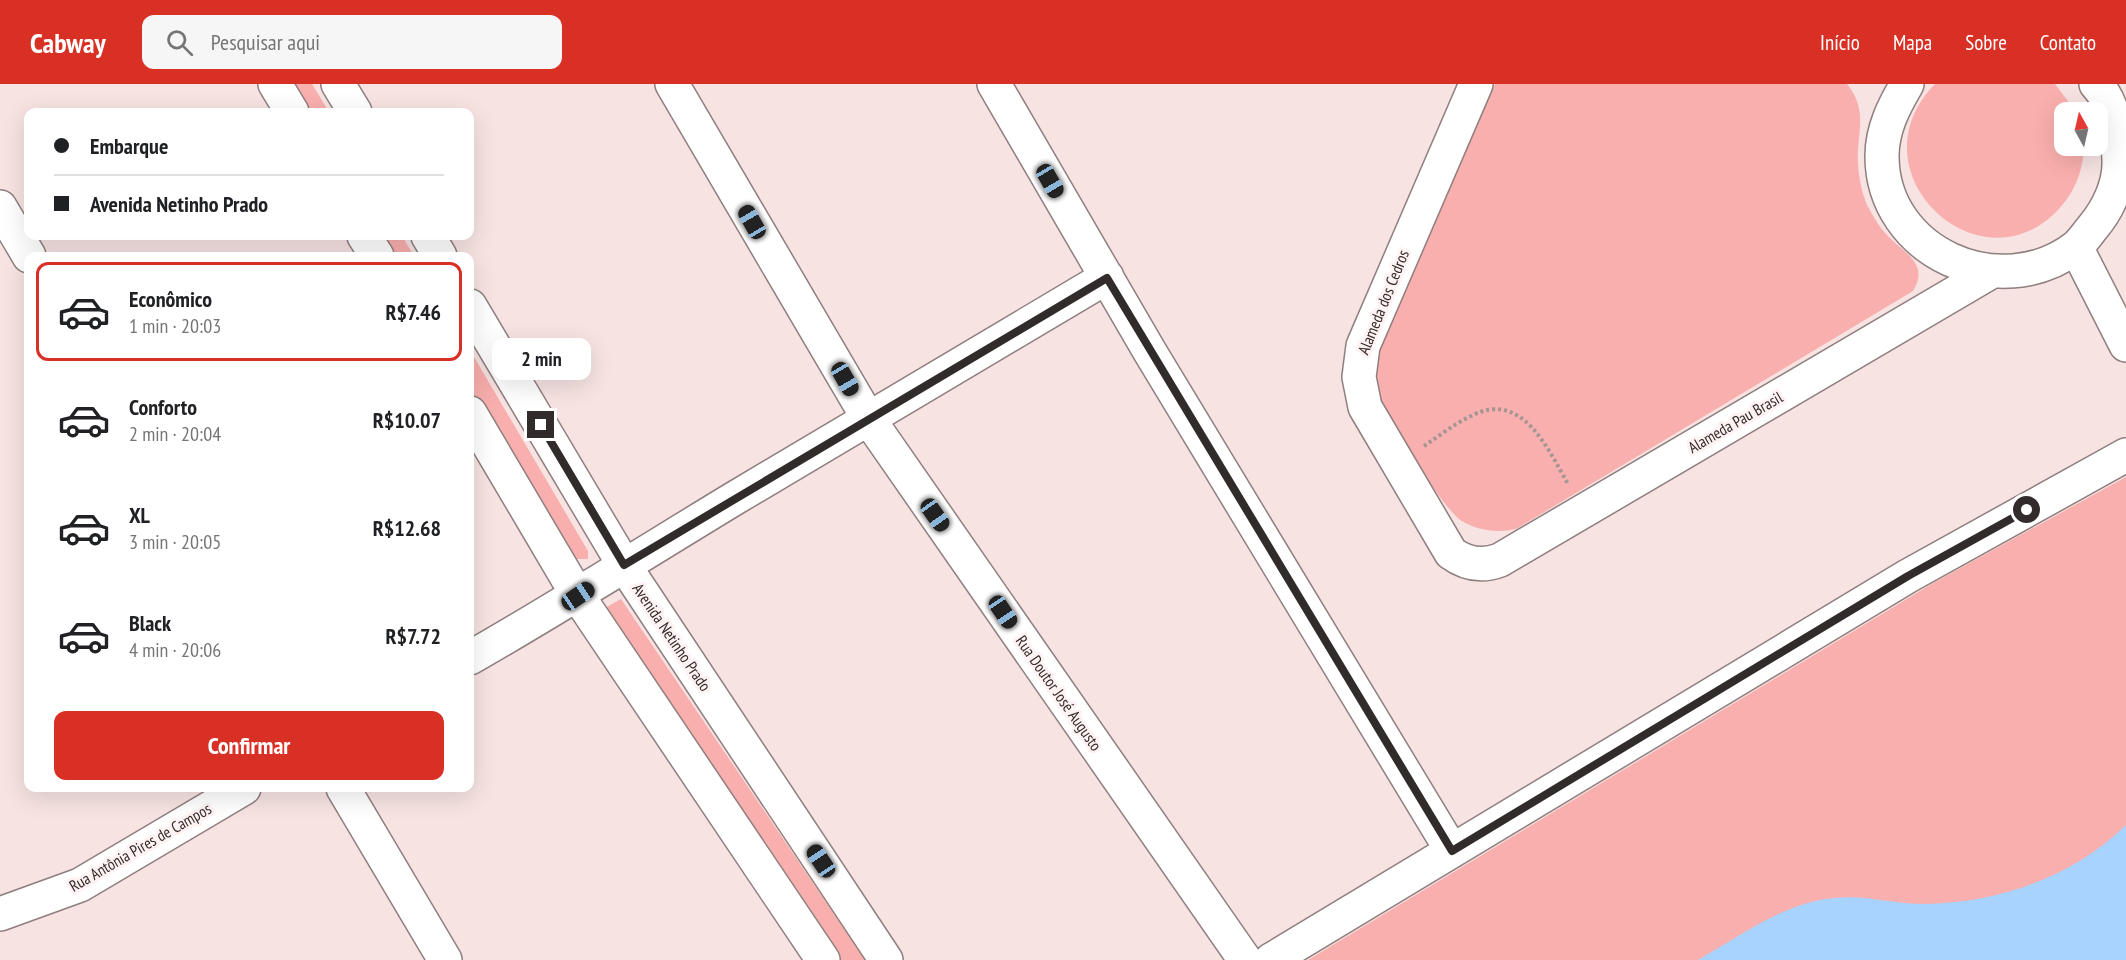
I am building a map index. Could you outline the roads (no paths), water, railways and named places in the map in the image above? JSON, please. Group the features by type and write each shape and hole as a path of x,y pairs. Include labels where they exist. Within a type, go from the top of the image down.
{"street":[{"path":"275,84 290,108"},
{"path":"338,84 353,108"},
{"name":"Rua Doutor José Augusto","path":"672,84 868,418 1245,960"},
{"path":"994,84 1107,278 1452,851"},
{"name":"Alameda dos Cedros","path":"1476,84 1363,346 1359,362 1359,377 1365,407 1451,553 1463,561 1478,564"},
{"path":"1907,84 1890,113 1882,156 1890,198 1913,234 1947,261 1989,273 2035,268 2076,247 2116,206 2119,171 2118,129 2096,84"},
{"path":"0,207 27,252"},
{"path":"2076,247 2126,345"},
{"name":"Alameda Pau Brasil","path":"1478,564 1500,560 1989,273"},
{"path":"474,656 578,596 624,565 868,418 1107,278"},
{"name":"Avenida Netinho Prado","path":"474,313 624,565 886,960"},
{"path":"474,420 578,596 823,960"},
{"path":"1271,960 1908,576 2126,455"},
{"name":"Rua Antônia Pires de Campos","path":"0,914 80,885 237,792"},
{"path":"345,792 446,960"}],"water":[{"path":"2126,825 2126,960 1698,960 1773,917 1820,900 1848,897 1924,904 1952,902 1980,899 2033,884 2083,859"}]}
